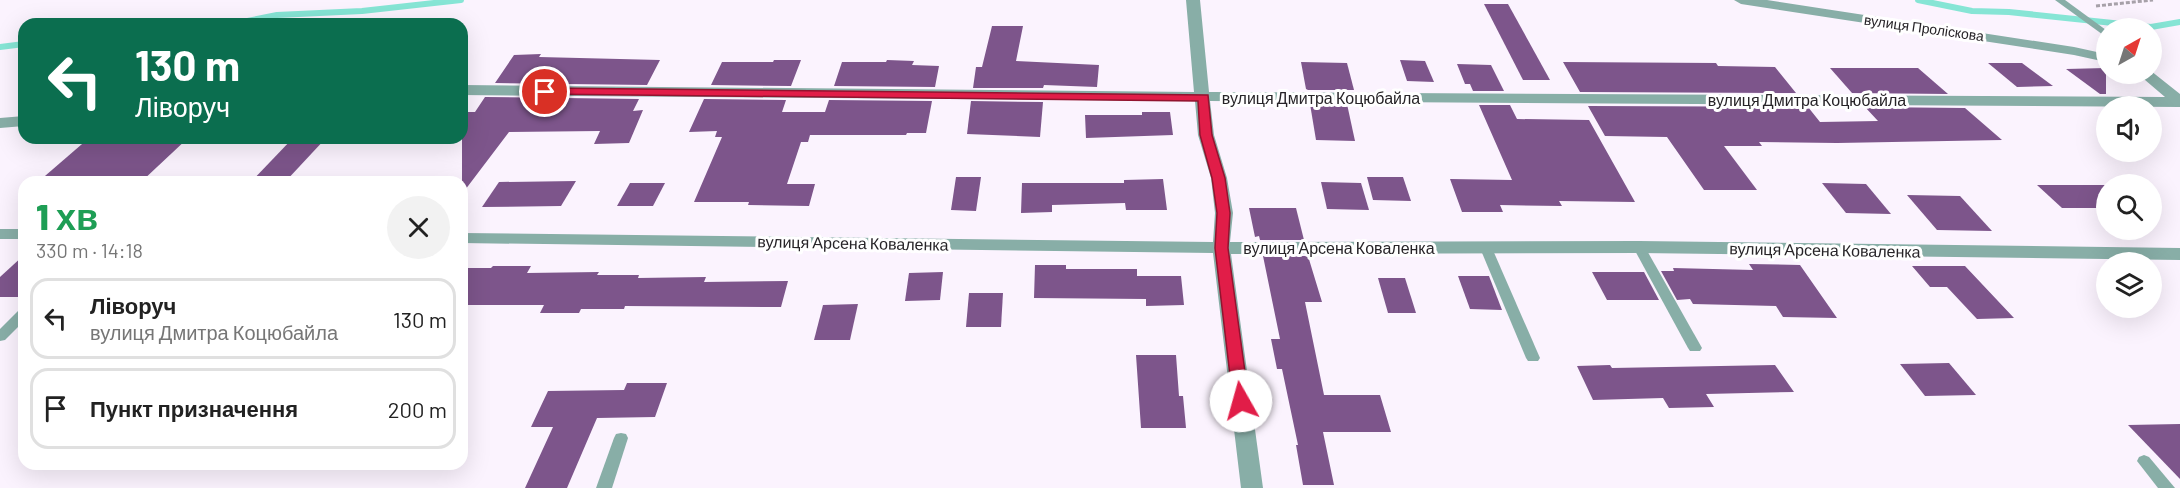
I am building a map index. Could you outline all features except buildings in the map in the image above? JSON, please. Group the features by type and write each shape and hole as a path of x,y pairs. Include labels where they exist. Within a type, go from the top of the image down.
{"street":[{"name":"вулиця Проліскова","path":"1741,0 2096,56"},
{"path":"1193,3 1206,135 1219,178 1224,213 1221,248 1252,488"},
{"path":"2158,84 2180,102"},
{"name":"вулиця Дмитра Коцюбайла","path":"468,90 1204,97 2180,102"},
{"path":"0,123 18,122"},
{"path":"0,234 18,234"},
{"name":"вулиця Арсена Коваленка","path":"468,238 1221,248 1639,248 2180,254"}],"lane":[{"path":"2059,0 2096,27"},
{"path":"1486,248 1533,358"},
{"path":"1639,248 1695,348"},
{"path":"0,337 18,319"},
{"path":"604,488 621,438"},
{"path":"2144,462 2167,488"}],"path":[{"path":"2072,9 2153,0"}],"waterway":[{"path":"262,18 277,15 362,11 461,0"},
{"path":"1918,0 1972,11 2009,12 2151,27 2180,22"},
{"path":"0,47 18,45"}],"route":[{"path":"545,92 1204,97 1206,135 1219,178 1224,213 1221,248 1241,401"}]}
